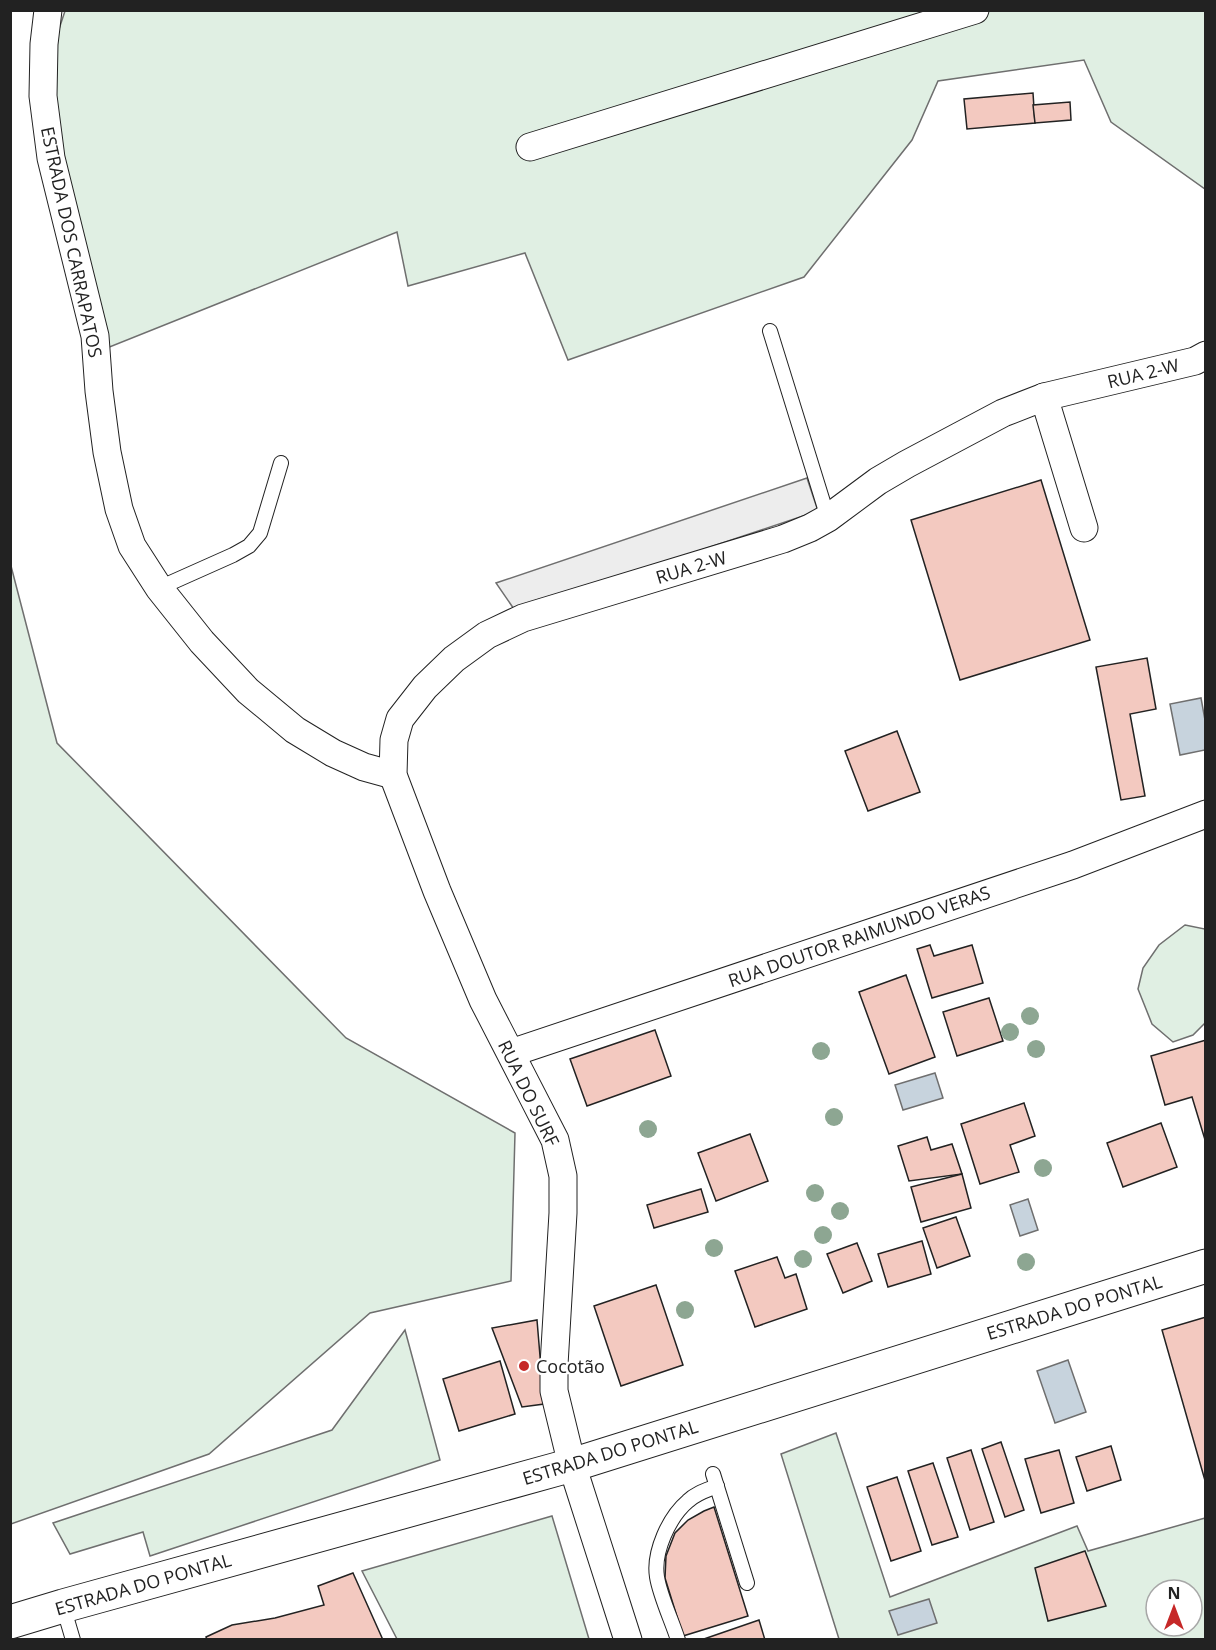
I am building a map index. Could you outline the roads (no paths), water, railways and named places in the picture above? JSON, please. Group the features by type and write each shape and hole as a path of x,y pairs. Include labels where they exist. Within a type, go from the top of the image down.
{"main road":[{"name":"ESTRADA DO PONTAL","path":"10,1622 572,1465 1206,1266"}],"street":[{"name":"ESTRADA DOS CARRAPATOS","path":"48,10 44,44 43,96 51,158 95,336 107,452 119,509 132,546 159,588 202,642 248,691 295,730 333,753 364,767 393,776"},
{"path":"530,147 975,10"},
{"name":"RUA 2-W","path":"393,776 394,740 400,719 425,687 454,659 487,635 523,618 783,539 810,528 907,464 1003,413 1044,397 1194,361 1206,355"},
{"path":"1044,397 1084,528"},
{"name":"RUA DO SURF","path":"393,776 437,891 483,1000 555,1140 563,1176 563,1213 554,1391 572,1465"},
{"name":"RUA DOUTOR RAIMUNDO VERAS","path":"511,1053 1073,865 1206,814"},
{"path":"572,1465 628,1640"}],"lane":[{"path":"770,331 828,518"},
{"path":"159,588 249,546 260,533 281,463"},
{"path":"678,1640 657,1579 657,1558 661,1543 675,1516 687,1501 715,1480 747,1583"},
{"path":"63,1606 73,1640"}],"place":[{"name":"Cocotão","path":"524,1366"}]}
